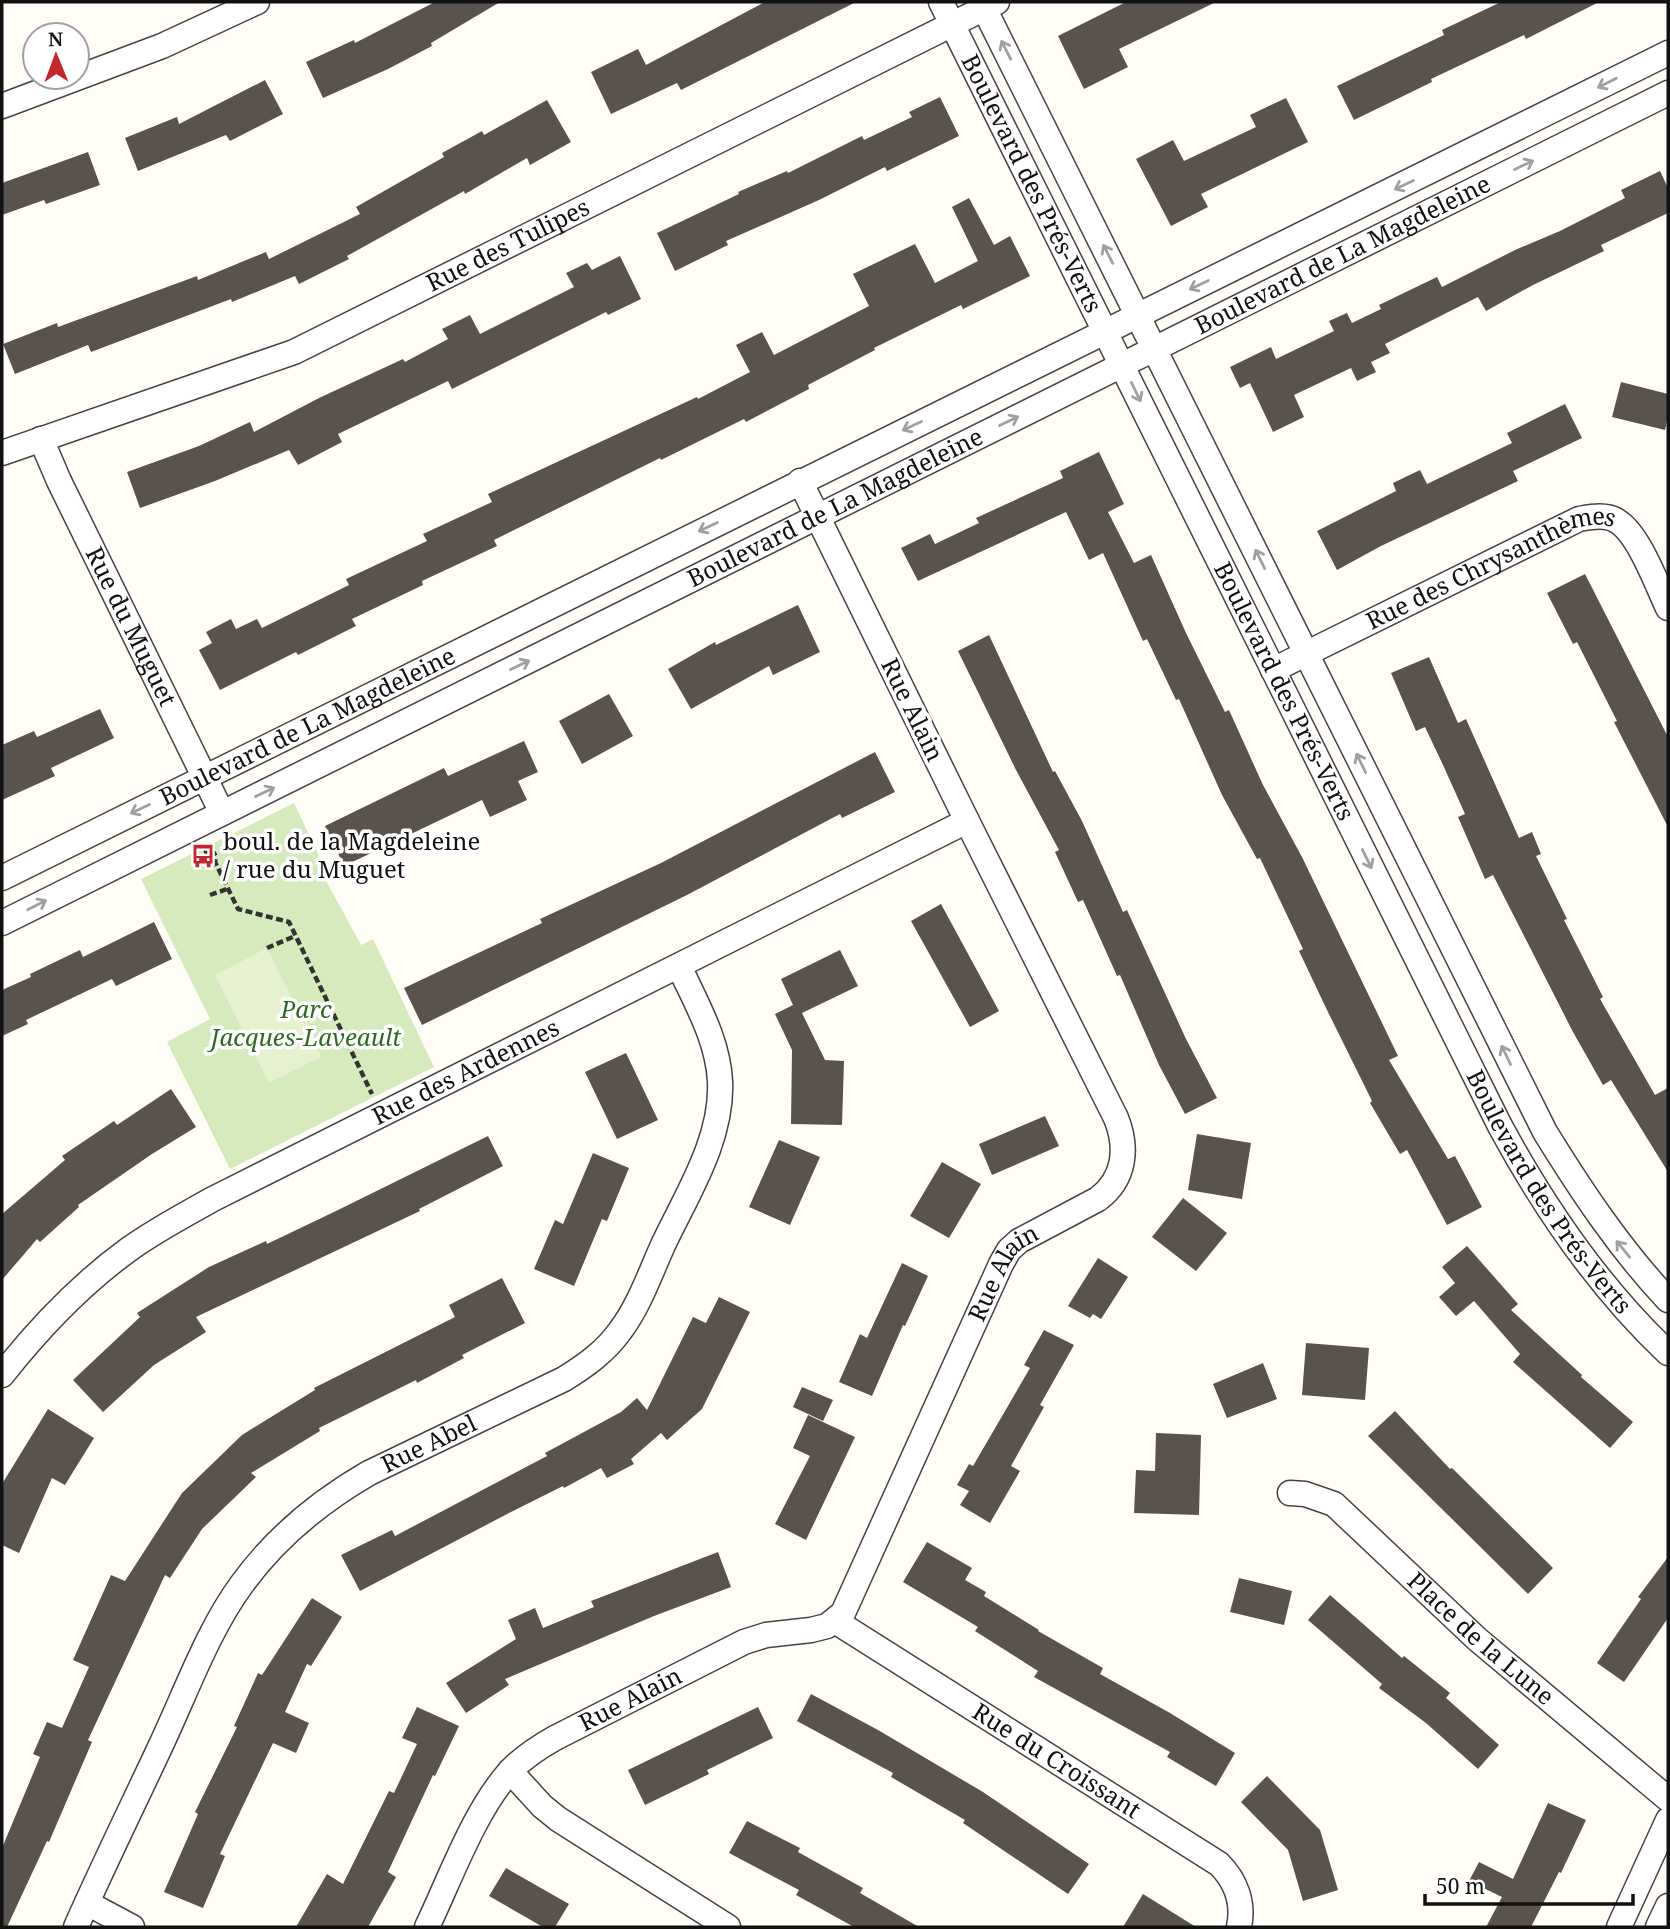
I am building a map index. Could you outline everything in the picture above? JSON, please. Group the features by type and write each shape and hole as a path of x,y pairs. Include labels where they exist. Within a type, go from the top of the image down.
{"street":[{"path":"2,106 162,46 257,2"},
{"name":"Boulevard des Prés-Verts","path":"941,2 1517,1158 1575,1246 1639,1324 1668,1353"},
{"name":"Boulevard des Prés-Verts","path":"988,4 1138,315 1545,1132 1604,1225 1668,1300"},
{"name":"Rue des Tulipes","path":"2,453 294,352 988,4"},
{"name":"Boulevard de La Magdeleine","path":"2,878 1105,330 1411,182 1668,52"},
{"name":"Boulevard de La Magdeleine","path":"2,923 1668,93"},
{"name":"Rue du Muguet","path":"41,439 222,813"},
{"name":"Rue Alain","path":"427,1927 491,1799 510,1771 527,1755 729,1649 766,1636 811,1630 835,1621 851,1598 1005,1257 1019,1241 1109,1190 1118,1176 1122,1162 1122,1139 1116,1118 800,481"},
{"name":"Rue des Chrysanthèmes","path":"1273,670 1579,519 1591,517 1616,519 1624,526 1668,608"},
{"name":"Rue des Ardennes","path":"2,1374 33,1337 81,1289 130,1249 160,1230 239,1185 967,821"},
{"name":"Rue Abel","path":"76,1927 212,1635 241,1586 277,1543 298,1521 346,1487 564,1379 594,1358 620,1331 642,1292 699,1168 717,1119 720,1080 714,1045 680,966"},
{"name":"Place de la Lune","path":"1290,1493 1305,1494 1334,1504 1477,1639 1668,1799"},
{"name":"Rue du Croissant","path":"835,1621 1219,1864 1229,1873 1236,1886 1241,1912 1239,1927"},
{"path":"510,1771 542,1806 558,1819 729,1927"},
{"path":"1619,1927 1668,1820"},
{"path":"87,1903 132,1927"},
{"path":"1658,1927 1668,1906"}],"path":[{"path":"203,846 208,856 214,853 215,862 240,907 289,922 374,1097"},
{"path":"210,895 228,888"},
{"path":"267,948 295,936"}],"green space":[{"name":"Parc Jacques-Laveault","path":"294,803 318,853 318,866 361,945 373,939 434,1067 230,1169 167,1042 210,1019 141,879"},
{"path":"267,948 321,1057 269,1083 215,975"}],"building":[{"path":"435,2 500,2 431,43 432,46 323,98 306,62 354,40 355,43"},
{"path":"765,2 856,2 681,90 677,83 611,114 591,72 638,49 646,65"},
{"path":"1126,2 1216,2 1119,49 1128,67 1084,89 1058,36"},
{"path":"1501,2 1599,2 1526,39 1524,35 1431,79 1432,82 1354,120 1337,86 1444,35 1442,30"},
{"path":"265,80 283,114 230,141 226,135 138,171 125,138 177,117 179,124"},
{"path":"940,97 959,136 887,171 885,167 726,241 728,245 675,271 657,233 739,194 738,192 787,171 788,173 862,136 864,140 912,117 909,112"},
{"path":"1286,98 1308,142 1201,194 1208,207 1171,226 1136,159 1173,140 1184,161 1256,127 1250,115"},
{"path":"547,100 571,142 530,165 527,158 465,194 464,191 347,256 349,259 299,284 295,276 232,302 231,299 91,352 88,345 15,374 3,344 57,323 58,327 197,276 198,280 266,252 269,259 360,214 356,207 444,157 442,153 482,131 484,135"},
{"path":"88,152 100,185 46,204 44,200 2,215 2,183"},
{"path":"1660,171 1668,188 1668,213 1601,245 1604,251 1486,311 1478,297 1385,344 1390,353 1371,362 1376,372 1357,381 1351,368 1294,395 1304,417 1273,432 1250,383 1240,388 1230,367 1271,347 1276,359 1334,331 1329,321 1347,313 1352,323 1381,309 1379,305 1437,277 1442,287 1625,198 1621,190"},
{"path":"969,198 994,245 1010,236 1030,276 963,309 961,305 874,348 875,350 808,385 809,389 746,422 744,419 661,460 660,458 494,540 497,546 422,581 423,585 352,619 356,626 220,690 199,650 212,643 206,632 231,619 236,629 257,619 262,628 349,585 346,579 427,541 423,534 492,502 488,494 697,397 698,399 750,372 736,345 762,332 774,355 869,306 853,274 915,244 935,283 978,261 952,207"},
{"path":"620,256 641,299 608,315 606,312 452,389 448,381 338,434 342,442 298,465 289,450 140,508 127,472 199,446 250,422 254,432 319,398 403,359 405,362 448,339 442,329 470,315 480,334 574,287 566,273 587,263 592,270"},
{"path":"1621,382 1668,394 1665,430 1612,417"},
{"path":"1565,404 1582,438 1513,471 1518,481 1381,546 1337,570 1317,531 1396,491 1393,483 1420,470 1427,484 1512,443 1507,433"},
{"path":"1099,452 1124,504 1108,512 1134,563 1151,555 1186,633 1225,712 1229,710 1263,785 1302,857 1398,1056 1389,1060 1448,1159 1455,1156 1482,1207 1447,1225 1407,1150 1400,1154 1370,1103 1372,1101 1299,951 1303,949 1260,858 1257,859 1222,795 1179,699 1176,700 1147,639 1143,641 1103,553 1089,560 1066,512 918,581 901,548 930,534 935,544 979,523 976,518 1063,478 1060,471"},
{"path":"1585,574 1668,737 1668,827 1614,722 1617,721 1577,642 1573,644 1547,593"},
{"path":"798,605 820,652 773,675 769,666 691,709 668,669 715,642 716,645"},
{"path":"989,635 1053,772 1055,771 1082,821 1123,912 1127,910 1186,1039 1217,1098 1185,1114 1159,1065 1120,975 1117,976 1083,900 1078,902 1055,852 1059,850 1016,770 958,651"},
{"path":"1429,657 1458,723 1466,719 1519,838 1532,832 1541,854 1536,856 1567,919 1564,920 1603,997 1600,999 1655,1095 1668,1088 1668,1172 1611,1080 1603,1085 1493,875 1485,879 1458,817 1465,814 1443,765 1425,727 1416,731 1391,673"},
{"path":"609,694 633,736 582,764 559,721"},
{"path":"100,709 114,738 51,768 55,776 2,800 2,745 34,731 37,737"},
{"path":"524,741 538,772 518,781 527,800 490,817 482,800 344,866 325,826 444,768 448,776"},
{"path":"875,752 895,792 842,818 840,814 687,895 422,1025 404,988 542,923 540,919 661,863"},
{"path":"941,904 999,1011 970,1027 911,921"},
{"path":"154,922 172,959 116,986 112,979 26,1020 28,1024 2,1036 2,990 80,950 83,957"},
{"path":"840,950 858,986 802,1013 825,1060 844,1061 842,1125 791,1124 792,1050 775,1014 793,1005 781,979"},
{"path":"626,1053 658,1120 617,1139 585,1072"},
{"path":"171,1089 196,1127 78,1205 79,1207 40,1242 37,1239 2,1280 2,1214 65,1160 62,1156 114,1121 117,1125"},
{"path":"1045,1116 1059,1146 992,1175 979,1144"},
{"path":"1197,1134 1251,1143 1242,1199 1188,1190"},
{"path":"488,1136 503,1166 419,1209 420,1211 196,1317 206,1332 154,1365 103,1412 73,1380 140,1317 137,1313 209,1267 266,1241 267,1244"},
{"path":"779,1140 820,1157 790,1225 749,1207"},
{"path":"593,1153 629,1168 607,1221 602,1219 574,1286 534,1269 555,1220 563,1224"},
{"path":"942,1162 981,1184 949,1238 910,1216"},
{"path":"1183,1198 1227,1233 1196,1271 1152,1237"},
{"path":"1467,1246 1518,1304 1511,1310 1633,1422 1610,1448 1513,1362 1520,1354 1474,1301 1456,1316 1439,1297 1455,1283 1442,1267"},
{"path":"1098,1258 1128,1277 1101,1319 1093,1314 1090,1318 1068,1306"},
{"path":"902,1263 928,1276 872,1396 839,1382 860,1334 867,1338"},
{"path":"502,1278 525,1323 462,1355 464,1358 417,1383 416,1380 319,1428 320,1431 251,1473 256,1477 202,1529 170,1578 165,1575 88,1740 92,1742 49,1842 47,1841 7,1927 2,1927 2,1848 40,1757 33,1754 47,1722 62,1728 89,1667 73,1660 111,1575 125,1581 182,1493 242,1435 315,1390 314,1388 455,1317 449,1305"},
{"path":"719,1297 750,1312 702,1409 667,1440 661,1433 631,1459 634,1464 607,1478 601,1468 360,1591 341,1555 392,1530 395,1536 547,1456 545,1453 621,1412 637,1398 647,1410 693,1317 706,1323"},
{"path":"1044,1330 1074,1345 1040,1405 1044,1407 1011,1466 1020,1471 990,1523 960,1505 969,1491 957,1485 969,1464 973,1466 1030,1368 1024,1365"},
{"path":"1306,1343 1369,1348 1365,1400 1302,1395"},
{"path":"1263,1363 1277,1399 1227,1418 1213,1384"},
{"path":"802,1387 833,1400 823,1421 793,1407"},
{"path":"48,1409 94,1438 65,1485 52,1478 19,1553 2,1545 2,1484"},
{"path":"1395,1411 1450,1469 1452,1468 1553,1568 1528,1594 1368,1436"},
{"path":"808,1415 855,1437 806,1540 775,1524 810,1456 793,1448"},
{"path":"1156,1433 1201,1435 1199,1515 1134,1513 1136,1470 1155,1471"},
{"path":"927,1542 972,1568 965,1580 986,1592 984,1596 1103,1668 1100,1674 1235,1753 1216,1786 1167,1757 1170,1752 1034,1677 1038,1671 975,1631 978,1627 903,1582"},
{"path":"718,1552 731,1587 654,1616 505,1679 509,1685 466,1713 446,1683 516,1639 508,1620 535,1608 543,1628 594,1607 591,1601"},
{"path":"1668,1557 1668,1618 1624,1682 1597,1663 1641,1599 1638,1597"},
{"path":"1239,1578 1292,1591 1284,1625 1230,1612"},
{"path":"1330,1595 1402,1658 1404,1656 1450,1693 1446,1698 1499,1745 1478,1769 1426,1723 1379,1688 1382,1684 1308,1620"},
{"path":"312,1598 342,1617 311,1666 307,1664 285,1712 309,1723 296,1753 273,1743 220,1854 225,1856 203,1908 164,1892 198,1814 195,1812 237,1727 234,1726 258,1673 262,1675"},
{"path":"811,1694 983,1792 1089,1864 1068,1894 963,1823 965,1820 891,1777 893,1773 797,1721"},
{"path":"417,1707 459,1726 388,1872 396,1877 368,1927 296,1927 327,1874 343,1884 389,1791 394,1793 417,1744 402,1738"},
{"path":"758,1707 773,1738 707,1770 709,1774 645,1805 628,1770"},
{"path":"1267,1776 1320,1830 1338,1890 1303,1901 1288,1850 1241,1802"},
{"path":"1548,1803 1586,1820 1561,1873 1559,1872 1531,1927 1486,1927 1502,1897 1469,1881 1479,1862 1513,1879"},
{"path":"747,1821 800,1848 798,1852 863,1888 860,1893 919,1927 854,1927 796,1895 799,1890 729,1853"},
{"path":"506,1868 569,1904 555,1927 543,1927 489,1896"},
{"path":"1143,1894 1196,1927 1123,1927"}],"place":[{"name":"boul. de la Magdeleine / rue du Muguet","path":"203,856"}]}
